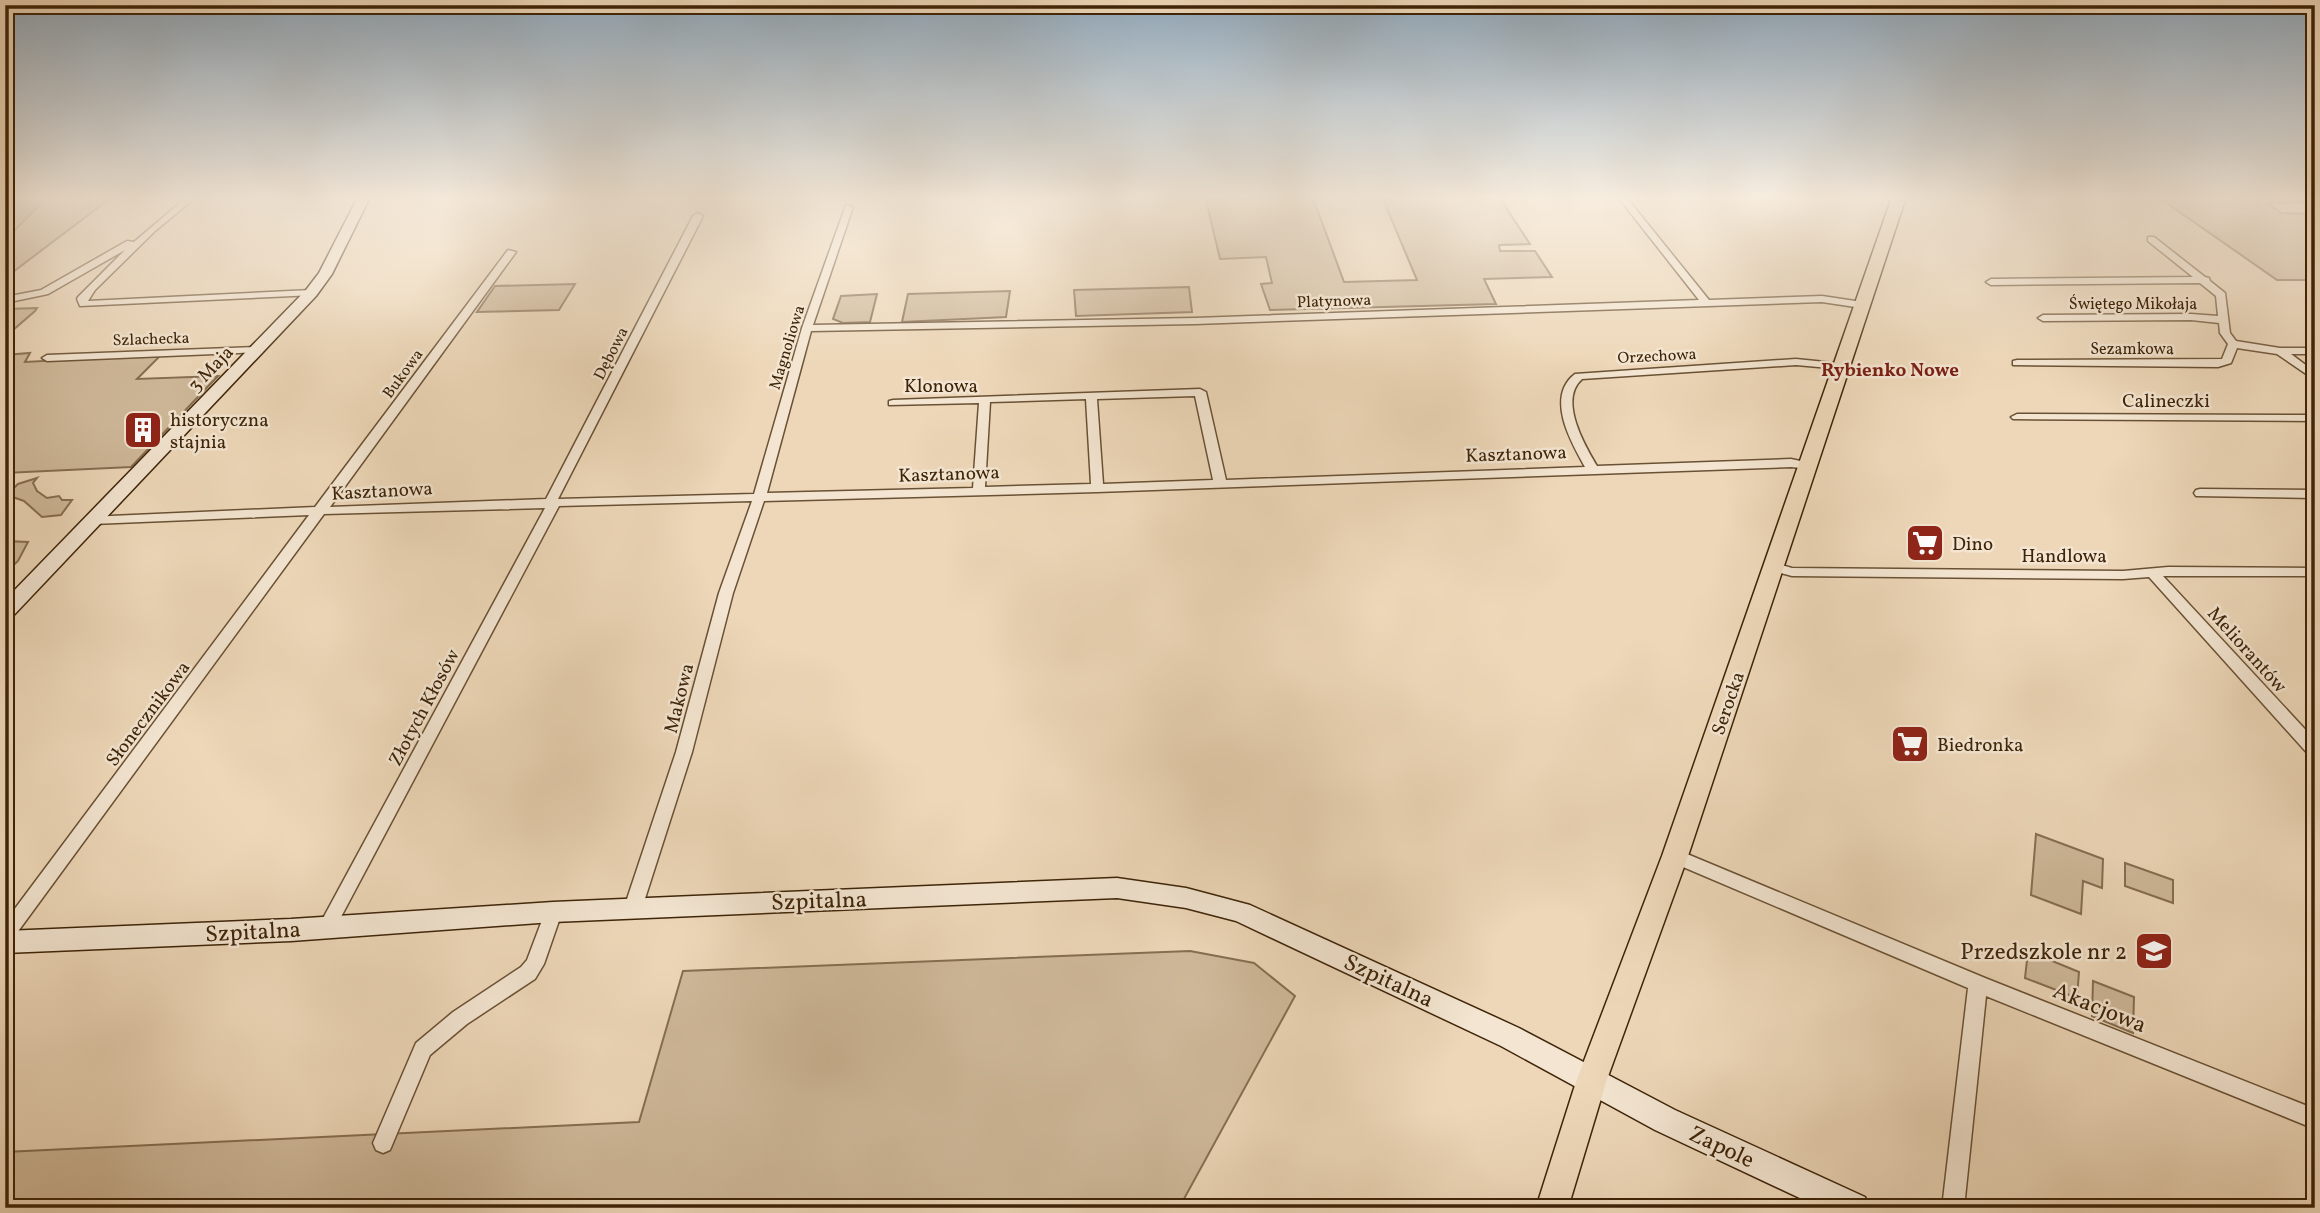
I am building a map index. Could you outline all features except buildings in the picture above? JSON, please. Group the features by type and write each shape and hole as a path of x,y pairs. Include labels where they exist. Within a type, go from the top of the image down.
{"main road":[{"name":"Serocka","path":"1552,1208 1591,1082 1675,856 1771,566 1880,254"}],"street":[{"path":"5,300 44,292 110,254"},
{"path":"127,254 91,288 82,299 84,304 311,293"},
{"name":"3 Maja","path":"5,612 311,293 335,254"},
{"name":"Bukowa","path":"320,513 510,254"},
{"name":"Dębowa","path":"551,505 679,254"},
{"name":"Magnoliowa","path":"759,498 807,328 833,254"},
{"path":"1667,254 1706,303"},
{"path":"2170,254 2221,295 2227,339 2233,344 2280,351 2315,351"},
{"path":"1991,282 2206,281"},
{"name":"Platynowa","path":"807,328 1195,321 1822,299 1862,305"},
{"name":"Świętego Mikołaja","path":"2043,318 2223,320"},
{"name":"Sezamkowa","path":"2017,363 2218,364 2227,361 2233,344"},
{"name":"Szlachecka","path":"47,358 257,349"},
{"path":"2280,351 2315,377"},
{"name":"Orzechowa","path":"1593,470 1567,423 1566,407 1571,384 1579,376 1809,361 1841,366"},
{"path":"985,399 1200,392 1220,482"},
{"path":"1091,396 1097,488"},
{"name":"Klonowa","path":"893,403 985,399 979,491"},
{"name":"Calineczki","path":"2017,417 2315,418"},
{"name":"Kasztanowa","path":"93,520 320,513 437,506 551,505 1097,488 1788,463 1806,466"},
{"path":"2200,492 2315,494"},
{"name":"Makowa","path":"633,908 684,752 726,593 759,498"},
{"name":"Złotych Kłosów","path":"327,927 551,505"},
{"name":"Słonecznikowa","path":"5,936 320,513"},
{"name":"Handlowa","path":"1771,566 1792,572 2115,575 2152,572 2315,572"},
{"name":"Meliorantów","path":"2152,572 2315,751"},
{"name":"Akacjowa","path":"1675,856 1978,985 2315,1118"},
{"name":"Szpitalna","path":"5,943 633,908 1117,888 1186,898 1241,912 1510,1037 1591,1082"},
{"path":"383,1143 423,1049 460,1017 528,973 535,964 553,912"},
{"path":"1953,1208 1978,985"},
{"name":"Zapole","path":"1591,1082 1854,1208"}],"shaded area":[{"path":"5,254 37,254 5,278"},
{"path":"1219,254 1334,254 1344,282 1417,280 1406,254 1537,254 1552,277 1484,279 1496,304 1270,310 1261,284 1272,283 1266,257 1220,259"},
{"path":"2239,254 2315,254 2315,280 2277,280"},
{"path":"575,284 559,310 477,312 495,286"},
{"path":"1189,287 1192,312 1076,316 1074,290"},
{"path":"1010,291 1006,317 902,322 908,294"},
{"path":"877,294 870,322 843,323 833,319 841,296"},
{"path":"37,308 35,311 5,337 5,309"},
{"path":"30,353 25,362 161,355 137,379 218,376 131,467 5,473 5,355"},
{"path":"37,478 33,483 37,491 47,498 59,496 62,500 72,500 61,515 42,517 24,501 7,495 18,484"},
{"path":"5,541 28,542 18,561 5,573"},
{"path":"2036,834 2103,859 2102,888 2083,881 2081,914 2031,895"},
{"path":"2125,863 2173,880 2173,903 2125,886"},
{"path":"1190,951 1254,963 1295,996 1179,1208 268,1208 272,1199 5,1208 5,1152 639,1122 683,971"},
{"path":"2028,951 2079,972 2077,998 2025,978"},
{"path":"2093,981 2134,997 2133,1033 2092,1016"}],"place":[{"name":"historyczna stajnia","path":"143,430"},
{"name":"Dino","path":"1925,543"},
{"name":"Biedronka","path":"1910,744"},
{"name":"Przedszkole nr 2","path":"2154,951"}],"district":[{"name":"Rybienko Nowe","path":"1890,369"}]}
